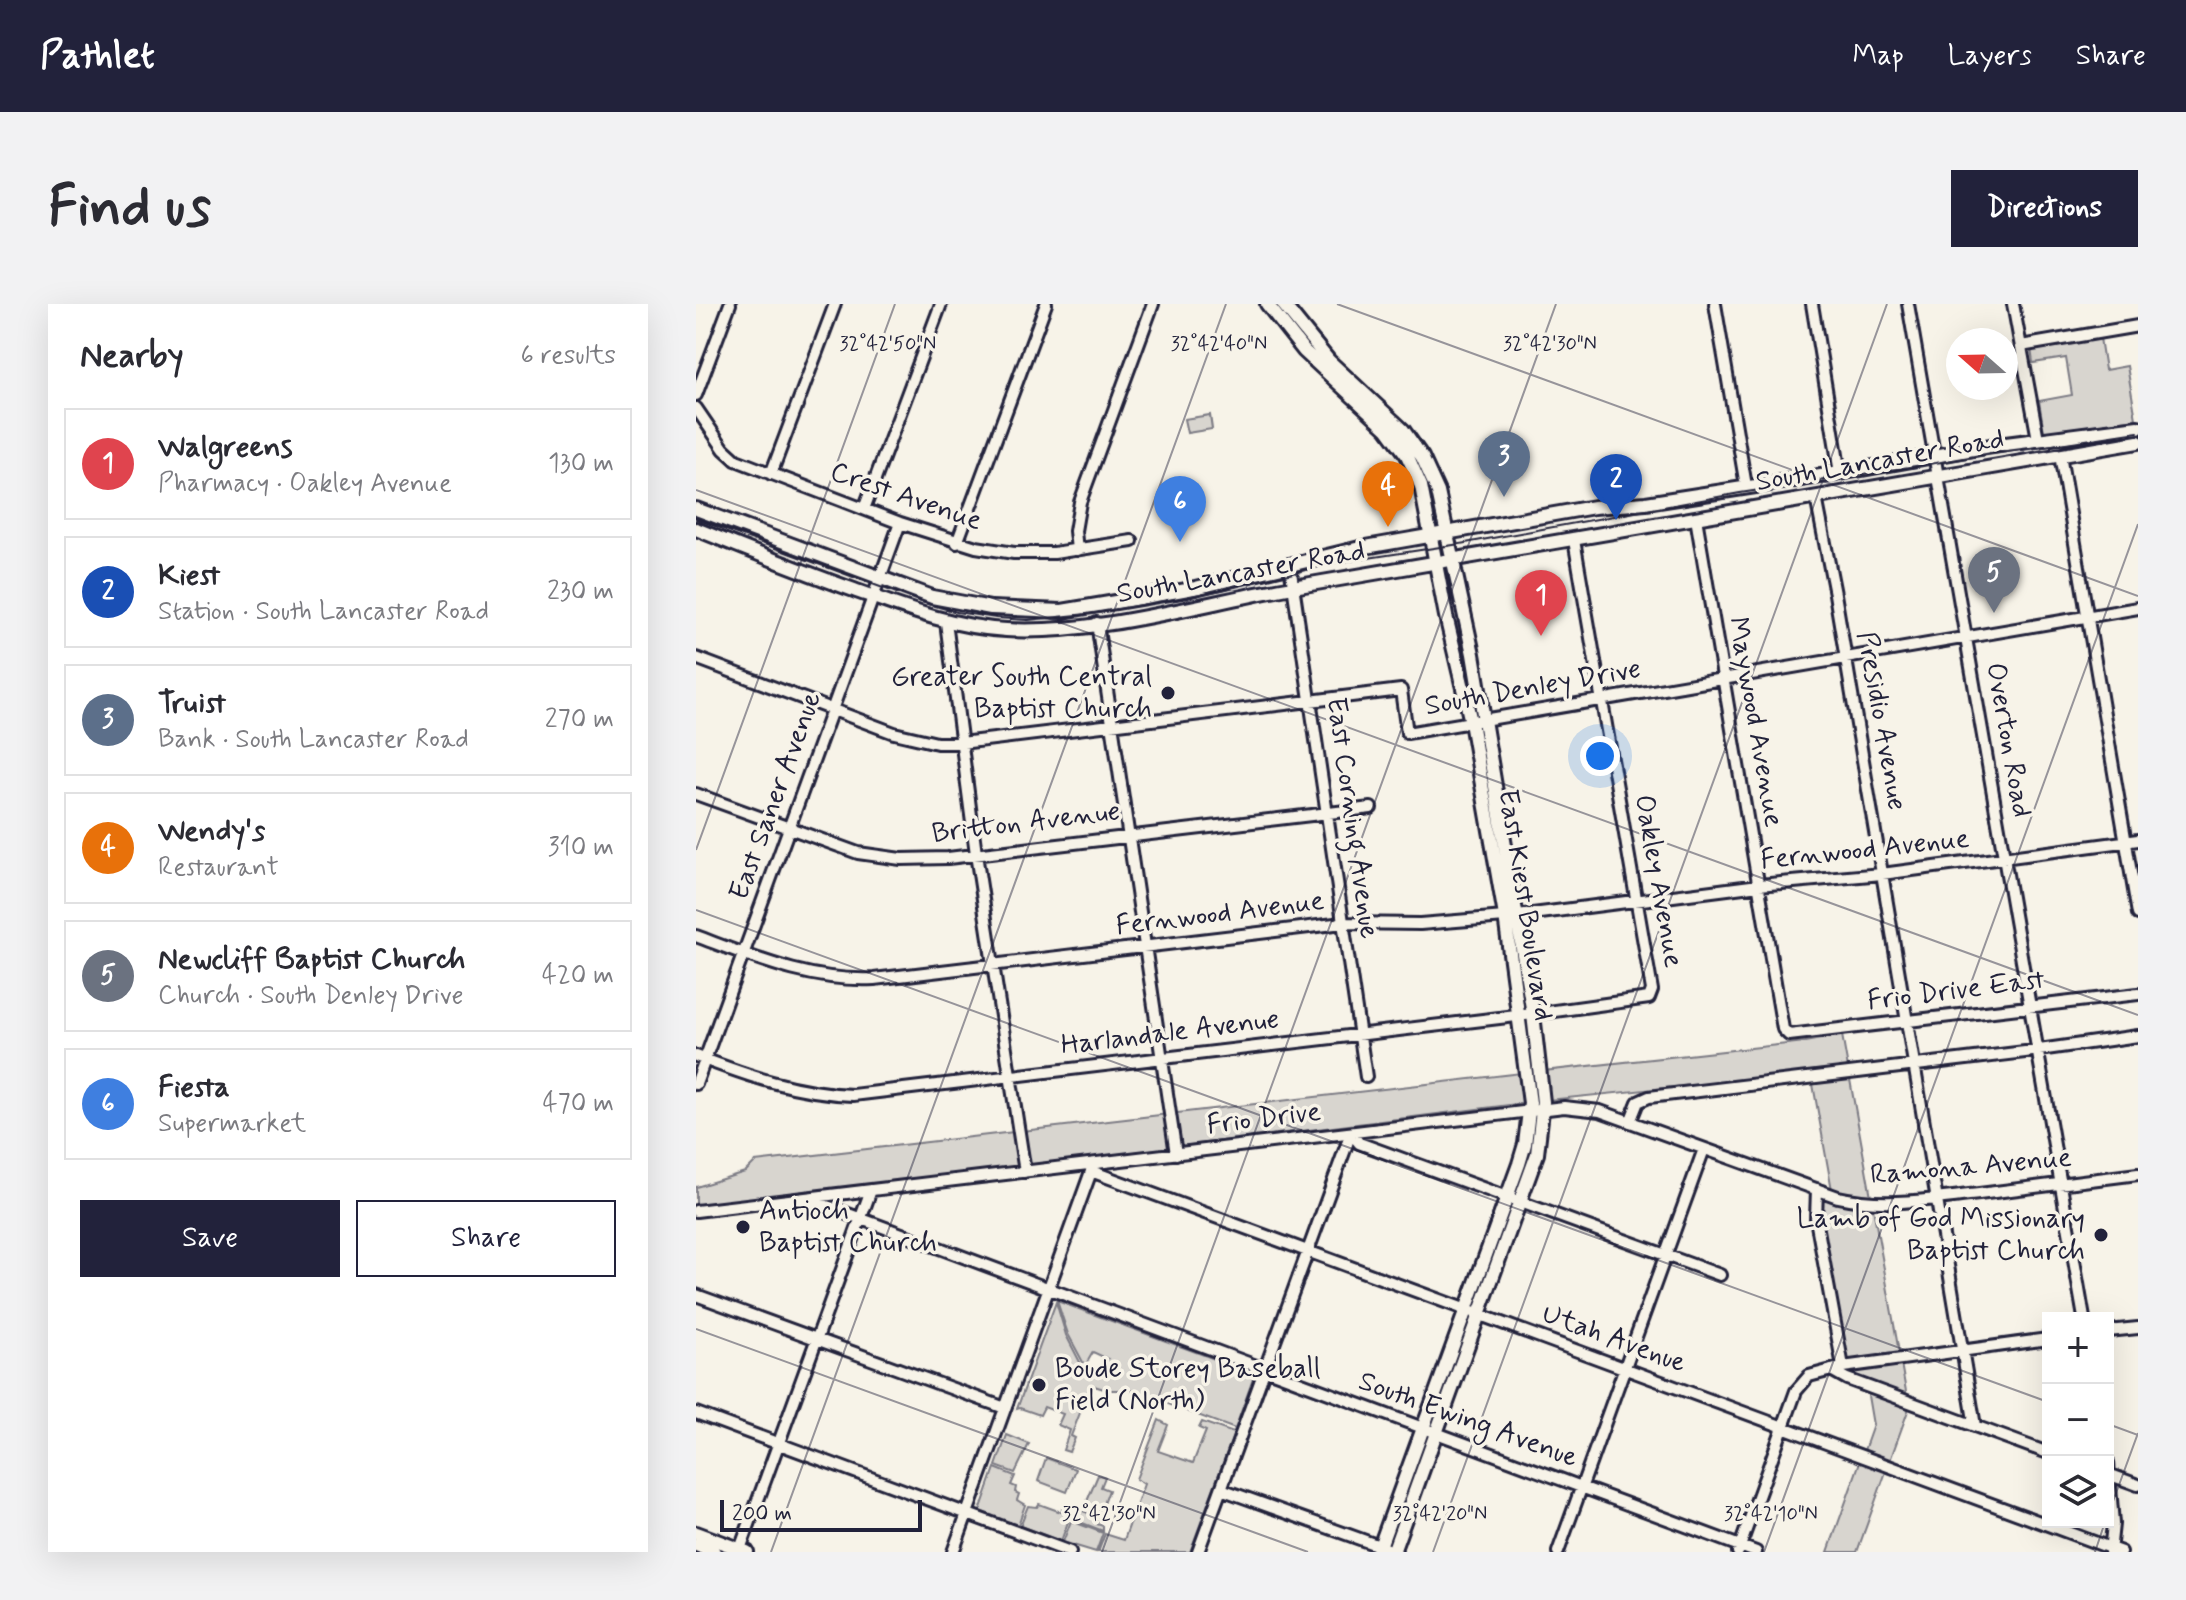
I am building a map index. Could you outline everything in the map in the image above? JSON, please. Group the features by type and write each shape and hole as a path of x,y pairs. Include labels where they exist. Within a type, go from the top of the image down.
{"main road":[{"name":"East Kiest Boulevard","path":"1267,304 1286,321 1304,351 1387,428 1427,484 1448,533 1511,916 1536,1110 1538,1148 1513,1199 1388,1551"},
{"name":"East Kiest Boulevard","path":"1283,304 1286,321"},
{"name":"South Lancaster Road","path":"696,509 946,600 1013,611 1050,611 1099,607 1187,590 1360,548 1594,507 1646,503 1934,455 2138,427"},
{"name":"South Lancaster Road","path":"696,529 946,622 1028,630 1193,609 1293,587 2138,442"},
{"name":"East Kiest Boulevard","path":"1427,484 1436,562 1478,721"},
{"path":"696,1533 742,1551"},
{"path":"696,1545 714,1552"}],"street":[{"path":"696,395 730,304"},
{"path":"771,474 835,304"},
{"path":"864,509 941,304"},
{"path":"957,543 1046,304"},
{"path":"1077,550 1075,531 1080,502 1153,304"},
{"path":"1715,304 1746,486"},
{"path":"1812,304 1840,473"},
{"name":"Overton Road","path":"1908,304 2083,1312"},
{"path":"2013,304 2038,439"},
{"path":"2021,346 2138,326"},
{"name":"Crest Avenue","path":"696,408 724,449 736,460 957,543 1014,553 1077,550 1132,541"},
{"path":"2060,455 2138,914"},
{"name":"Presidio Avenue","path":"1816,497 1975,1426"},
{"name":"Maywood Avenue","path":"1696,518 1783,1029"},
{"name":"East Saner Avenue","path":"696,1084 701,1057 744,954 900,523"},
{"name":"Oakley Avenue","path":"1574,540 1651,994"},
{"name":"East Corning Avenue","path":"1290,565 1366,1077"},
{"name":"South Denley Drive","path":"696,658 915,739 961,743 1401,690 1407,733 2138,608"},
{"path":"946,622 976,854 1025,1172"},
{"path":"1097,623 1176,1154"},
{"name":"Britton Avenue","path":"696,794 837,847 878,857 924,859 1371,808"},
{"name":"Fernwood Avenue","path":"696,936 794,972 851,980 1343,923 1420,924 1511,916 1759,885 1882,874 2138,840"},
{"name":"Harlandale Avenue","path":"701,1057 786,1087 853,1095 1645,1000 1651,994"},
{"name":"Frio Drive East","path":"1783,1029 1789,1035 2138,994"},
{"path":"1630,1122 1638,1102 1649,1097 2138,1036"},
{"name":"Frio Drive","path":"696,1211 1025,1172 1092,1168 1176,1154 1536,1110 1584,1108 1630,1122"},
{"name":"Ramona Avenue","path":"1630,1122 1838,1197 1874,1204 2138,1174"},
{"path":"1351,1133 1359,1143 1720,1275"},
{"path":"1198,1552 1351,1133"},
{"path":"1558,1552 1704,1149"},
{"path":"953,1552 1092,1168"},
{"name":"Utah Avenue","path":"1092,1168 2114,1551"},
{"path":"1817,1189 1816,1219 1843,1367"},
{"path":"742,1551 871,1190"},
{"name":"South Ewing Avenue","path":"803,1198 1582,1487 1739,1549 1756,1552"},
{"path":"696,1295 1005,1408"},
{"path":"2114,1330 2138,1328"},
{"path":"1739,1549 1783,1428 1802,1383 1809,1376 1843,1367 2042,1340"},
{"path":"1831,1370 1847,1379 2042,1451"},
{"path":"696,1413 1070,1552"},
{"path":"2114,1477 2138,1485"},
{"path":"1221,1489 1388,1551"},
{"path":"2113,1528 2114,1551"}],"shaded area":[{"path":"2100,338 2105,370 2127,366 2136,419 2044,432 2039,401 2072,395 2066,358 2033,363 2031,348"},
{"path":"1210,415 1212,429 1187,433 1184,419"},
{"path":"1842,1035 1909,1408 1857,1552 1828,1552 1873,1425 1866,1384 1848,1376 1821,1215 1823,1198 1834,1201 1811,1073 1548,1100 1544,1071 1805,1042"},
{"path":"1521,1073 1525,1103 696,1207 696,1187 745,1172 755,1162"},
{"path":"1057,1301 1253,1373 1235,1429 1131,1390 1107,1390 1091,1385 1071,1436 1075,1438 1069,1452 1063,1450 1070,1430 1058,1425 1063,1414 1044,1407 1040,1415 1017,1409 1056,1302 1066,1335 1084,1370 1102,1375 1108,1359 1093,1352 1085,1366 1068,1334"},
{"path":"1159,1420 1168,1425 1158,1451 1193,1463 1206,1431 1199,1428 1202,1422 1234,1433 1190,1552 1098,1552 1105,1534 1124,1540 1144,1484 1136,1479"},
{"path":"1007,1435 1029,1444 1015,1473 996,1466"},
{"path":"1046,1458 1076,1469 1067,1492 1038,1481"},
{"path":"995,1468 1015,1476 1011,1485 1016,1487 1015,1492 1019,1494 1017,1500 1025,1505 1018,1525 980,1511"},
{"path":"1098,1475 1105,1477 1101,1487 1109,1490 1101,1512 1085,1506"},
{"path":"1039,1504 1061,1512 1064,1505 1072,1511 1061,1541 1020,1526 1028,1506 1037,1507"},
{"path":"1080,1510 1099,1517 1097,1524 1103,1526 1103,1531 1072,1519 1073,1514"},
{"path":"1071,1521 1103,1533 1096,1552 1063,1542"}],"tram line":[{"path":"696,519 921,602 957,612 1028,620 1097,613 1222,590 1335,563 1460,544 1740,493 2138,432"}],"place":[{"name":"Truist","path":"1504,497"},
{"name":"Kiest","path":"1616,520"},
{"name":"Wendy's","path":"1388,527"},
{"name":"Fiesta","path":"1180,542"},
{"name":"Newcliff Baptist Church","path":"1994,613"},
{"name":"Walgreens","path":"1541,636"},
{"name":"Greater South Central Baptist Church","path":"1168,693"},
{"name":"Antioch Baptist Church","path":"743,1227"},
{"name":"Lamb of God Missionary Baptist Church","path":"2101,1235"},
{"name":"Boude Storey Baseball Field (North)","path":"1039,1385"}]}
